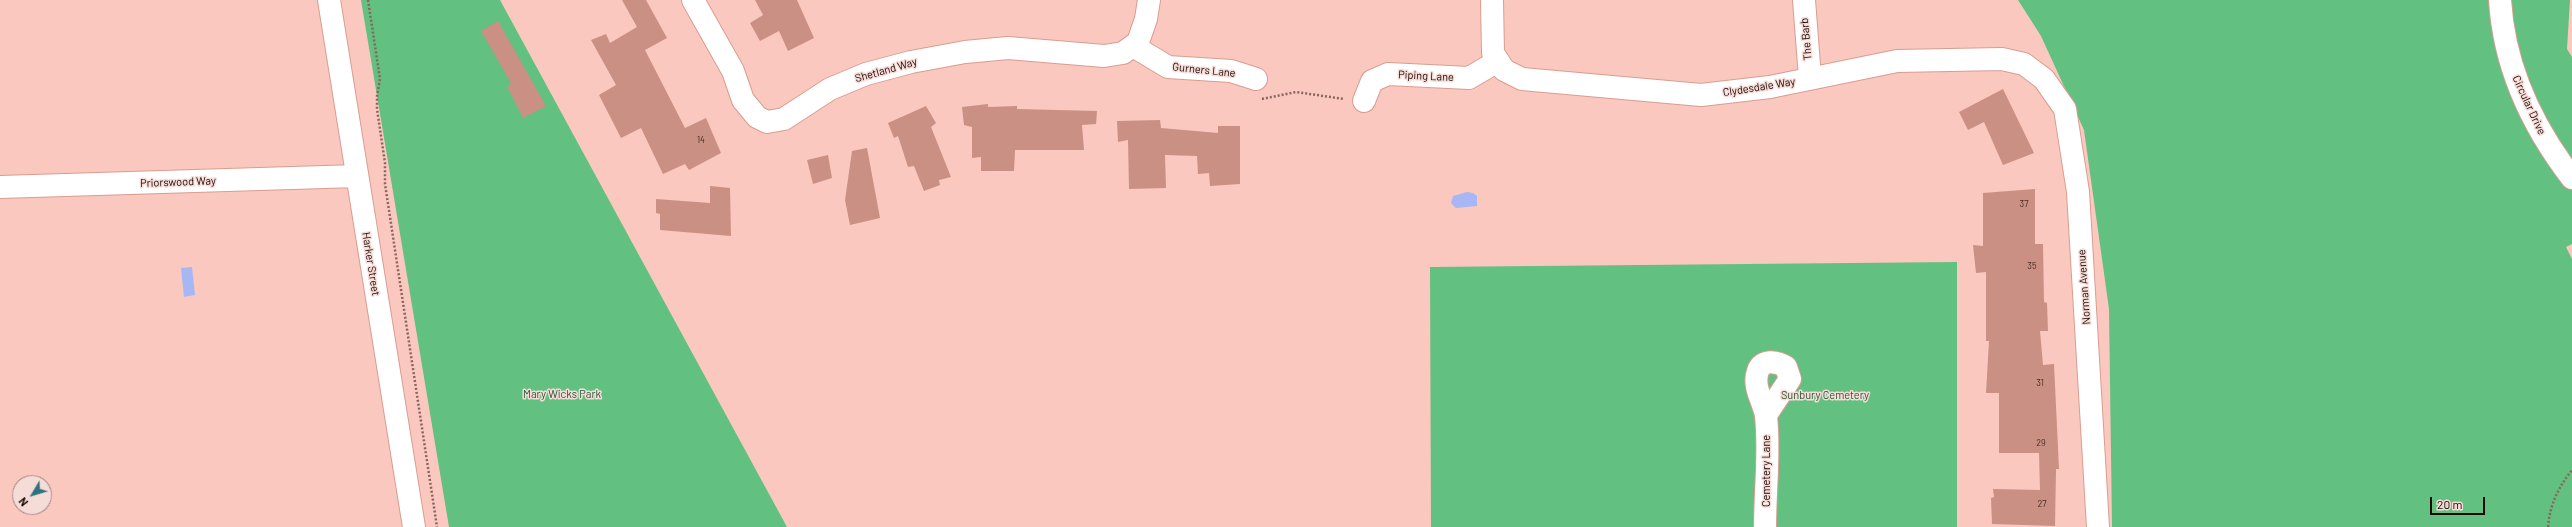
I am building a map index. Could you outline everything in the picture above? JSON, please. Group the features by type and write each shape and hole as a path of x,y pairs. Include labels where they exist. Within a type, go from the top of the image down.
{"street":[{"name":"Harker Street","path":"329,0 414,527"},
{"name":"Shetland Way","path":"693,0 733,71 743,100 757,117 767,122 784,119 830,89 866,74 911,62 965,52 1008,48 1104,56 1123,53 1133,46"},
{"path":"1133,46 1138,42 1146,19 1149,0"},
{"path":"1492,0 1493,53 1498,61"},
{"name":"The Barb","path":"1804,0 1810,78"},
{"name":"Circular Drive","path":"2500,0 2504,35 2517,84 2543,136 2572,178"},
{"name":"Gurners Lane","path":"1133,46 1168,67 1231,71 1256,78"},
{"name":"Clydesdale Way","path":"1498,61 1504,70 1522,79 1702,96 1770,87 1897,61 2002,59 2024,64"},
{"name":"Piping Lane","path":"1364,100 1372,81 1388,74 1469,78 1498,61"},
{"name":"Norman Avenue","path":"2024,64 2044,79 2065,109 2072,144 2078,192 2098,527"},
{"name":"Priorswood Way","path":"0,187 357,176"},
{"name":"Cemetery Lane","path":"1765,527 1766,415"}],"path":[{"path":"368,0 380,79 376,96 386,163 385,184 437,527"},
{"path":"1256,78 1254,101 1296,92 1364,100"},
{"path":"2548,527 2549,511 2557,491 2572,470"}],"green space":[{"name":"Mary Wicks Park","path":"361,0 500,0 787,527 449,527"},
{"path":"2018,0 2570,0 2567,49 2572,57 2572,244 2566,247 2572,259 2572,527 2112,527 2109,309 2084,130 2041,36"},
{"name":"Sunbury Cemetery","path":"1957,262 1957,527 1431,527 1430,267"}],"water":[{"path":"1467,192 1473,193 1477,196 1477,206 1456,208 1451,203 1453,196"},
{"path":"192,267 195,295 184,297 181,268"}],"building":[{"path":"622,0 646,0 667,38 645,50 685,128 706,118 721,153 689,170 685,164 663,174 641,128 621,138 599,95 616,85 591,40 606,34 610,43 637,27"},
{"path":"755,0 797,0 814,38 788,51 779,31 760,41 750,23 763,15"},
{"path":"498,21 546,106 523,118 507,86 511,83 481,31"},
{"path":"2003,89 2034,153 2003,165 1984,122 1968,130 1959,112"},
{"path":"988,104 988,107 1017,106 1017,109 1097,111 1096,124 1082,125 1084,150 1015,150 1014,171 981,171 981,157 972,158 972,127 964,125 962,107"},
{"path":"926,106 936,123 931,127 951,177 939,180 940,185 924,191 914,166 908,167 898,136 894,138 888,123"},
{"path":"1160,120 1161,128 1218,133 1218,126 1240,126 1240,184 1210,186 1209,173 1198,174 1197,156 1165,155 1166,188 1129,189 1128,140 1118,142 1117,121"},
{"path":"867,148 880,218 850,225 845,200 852,151"},
{"path":"828,155 832,178 813,184 807,160"},
{"path":"710,186 730,188 731,236 660,230 660,214 656,213 656,199 710,203"},
{"path":"2035,189 2035,244 2043,244 2044,302 2047,303 2048,331 2040,331 2043,365 2054,364 2059,469 2056,469 2055,526 1992,524 1991,498 1994,497 1993,489 2040,490 2039,453 1999,453 1999,393 1986,393 1989,341 1986,341 1986,272 1976,273 1973,245 1983,246 1983,193"}]}
